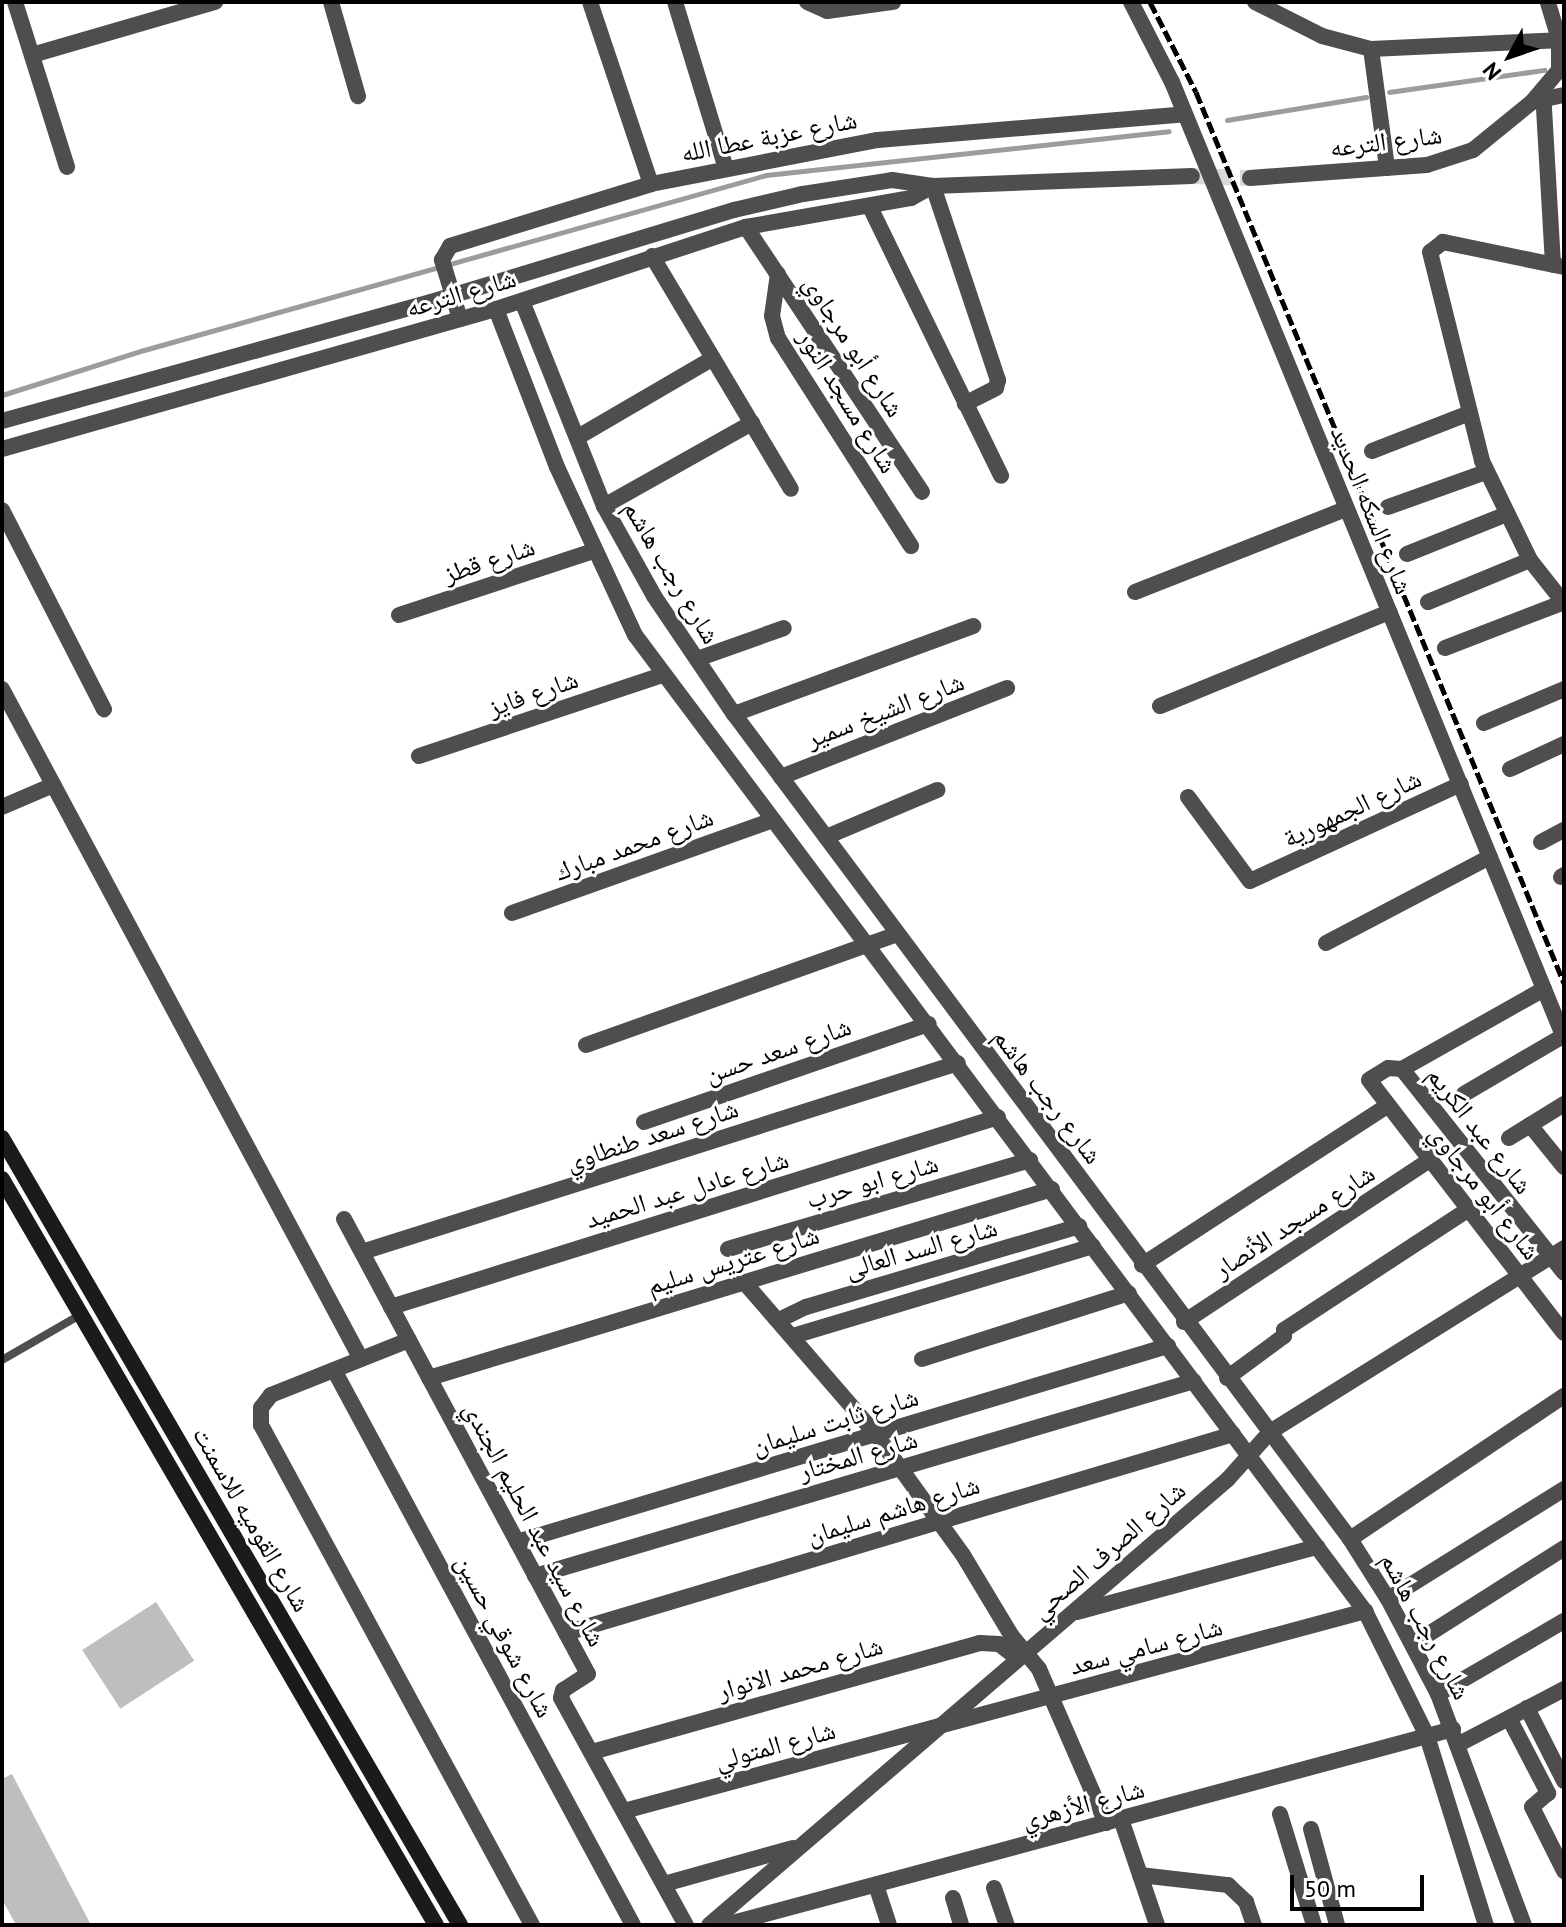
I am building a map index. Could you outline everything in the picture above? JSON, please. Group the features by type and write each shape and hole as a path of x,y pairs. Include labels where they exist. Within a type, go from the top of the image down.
{"main road":[{"name":"شارع القوميه للاسمنت","path":"2,1138 460,1925"},
{"name":"شارع القوميه للاسمنت","path":"2,1179 436,1925"},
{"path":"81,1315 99,1304"}],"street":[{"path":"15,2 67,167"},
{"path":"32,55 215,2"},
{"path":"331,2 358,96"},
{"path":"590,2 651,184"},
{"path":"675,2 725,166"},
{"path":"807,2 827,11 893,2"},
{"path":"1255,2 1278,9 1322,36 1371,49 1562,39 1548,2"},
{"name":"شارع السكه الحديد","path":"1130,3 1185,114 1564,1037"},
{"name":"شارع الترعه","path":"1250,178 1446,162 1473,150 1544,95 1559,70 1562,39"},
{"path":"1371,49 1387,168"},
{"path":"1445,648 1564,602 1530,560 1486,472 1467,414 1431,259 1435,245 1443,242 1558,266 1544,95"},
{"name":"شارع الترعه","path":"1544,95 1564,95"},
{"name":"شارع عزبة عطا الله","path":"460,319 442,260 450,246 651,184 725,166 895,138 1185,114"},
{"name":"شارع الترعه","path":"2,421 431,302 451,289 734,210 892,180 933,186 1192,176"},
{"path":"933,186 998,380 996,388 965,404"},
{"name":"شارع الترعه","path":"2,449 496,309 746,227 870,207 911,198 933,186"},
{"path":"870,207 1001,476"},
{"name":"شارع أبو مرجاوي","path":"746,227 922,492"},
{"path":"652,256 791,489"},
{"name":"شارع مسجد النور","path":"778,274 772,316 778,338 911,546"},
{"name":"شارع رجب هاشم","path":"522,301 604,506 697,659 734,714 1184,1322 1350,1539 1388,1599 1438,1694 1456,1737 1524,1925"},
{"name":"شارع رجب هاشم","path":"496,309 591,544 635,635 662,675 929,1024 1365,1611 1427,1736 1486,1925"},
{"path":"578,437 713,358"},
{"path":"1372,451 1467,414"},
{"path":"604,506 752,423"},
{"path":"1388,507 1486,472"},
{"path":"1135,592 1346,509"},
{"path":"2,510 104,709"},
{"path":"1407,554 1507,514"},
{"name":"شارع قطز","path":"399,615 591,544 615,528"},
{"path":"1428,602 1530,560"},
{"path":"1160,706 1389,612"},
{"path":"734,714 973,626"},
{"path":"697,659 784,628"},
{"name":"شارع فايز","path":"419,756 662,675"},
{"name":"شارع الشيخ سمير","path":"781,777 1007,688"},
{"path":"2,689 361,1359"},
{"path":"1484,723 1564,689"},
{"path":"1510,769 1564,744"},
{"name":"شارع الجمهورية","path":"1188,797 1247,879 1264,876 1461,784"},
{"path":"2,807 53,785"},
{"path":"826,837 937,790"},
{"name":"شارع محمد مبارك","path":"512,913 773,820"},
{"path":"1541,842 1564,830"},
{"path":"1326,943 1490,857"},
{"path":"586,1045 897,934"},
{"path":"1402,1069 1544,989"},
{"name":"شارع سعد حسن","path":"644,1122 929,1024"},
{"path":"1464,1094 1564,1037"},
{"name":"شارع سعد طنطاوي","path":"362,1252 958,1063"},
{"name":"شارع أبو مرجاوي","path":"1402,1069 1388,1068 1369,1080 1564,1333"},
{"name":"شارع عبد الكريم","path":"1402,1069 1558,1252 1564,1273"},
{"path":"1509,1138 1564,1104"},
{"path":"1142,1265 1388,1105"},
{"name":"شارع عادل عبد الحميد","path":"391,1307 998,1117"},
{"path":"1530,1125 1564,1167"},
{"name":"شارع ابو حرب","path":"728,1249 1030,1160"},
{"name":"شارع مسجد الأنصار","path":"1184,1322 1430,1160"},
{"name":"شارع عتريس سليم","path":"429,1378 1052,1189"},
{"path":"1227,1378 1284,1336 1284,1330 1469,1209"},
{"name":"شارع سيد عبد الحليم الجندي","path":"344,1219 588,1675 561,1696 686,1925"},
{"name":"شارع السد العالى","path":"779,1320 806,1307 1079,1226"},
{"path":"793,1336 1093,1246"},
{"name":"شارع الصرف الصحي","path":"709,1925 1072,1613 1249,1456 1270,1432 1558,1252"},
{"path":"744,1282 875,1433 935,1523 963,1555 1022,1656 1053,1695 1140,1875 1157,1925"},
{"path":"922,1359 1129,1293"},
{"path":"409,1340 271,1395 261,1408 261,1425 532,1925"},
{"name":"شارع ثابت سليمان","path":"517,1542 1168,1346"},
{"name":"شارع شوقي حسين","path":"334,1370 633,1925"},
{"name":"شارع المختار","path":"535,1576 1194,1381"},
{"path":"1350,1539 1564,1396"},
{"name":"شارع هاشم سليمان","path":"566,1633 1233,1434"},
{"path":"1388,1599 1564,1489"},
{"path":"1072,1613 1317,1547"},
{"path":"1413,1644 1564,1548"},
{"name":"شارع سامي سعد","path":"939,1726 1365,1611"},
{"path":"1438,1694 1564,1621"},
{"name":"شارع محمد الانوار","path":"592,1752 965,1646 991,1642 1022,1656"},
{"name":"شارع الأزهري","path":"725,1925 1427,1736 1456,1737 1509,1718 1564,1689"},
{"path":"1527,1708 1564,1781"},
{"path":"1509,1718 1548,1793 1533,1802 1532,1809 1564,1871"},
{"name":"شارع المتولي","path":"624,1811 939,1726"},
{"path":"1280,1814 1314,1925"},
{"path":"1311,1829 1337,1925"},
{"path":"664,1884 800,1846"},
{"path":"1140,1875 1228,1885 1246,1902 1254,1925"},
{"path":"876,1885 889,1925"},
{"path":"994,1888 1007,1925"},
{"path":"953,1898 961,1925"}],"lane":[{"path":"2,1360 81,1315"}],"building":[{"path":"156,1602 194,1661 120,1709 82,1650"},
{"path":"12,1774 91,1925 16,1925 2,1899 2,1779"}],"waterway":[{"path":"1389,92 1544,70"},
{"path":"1227,120 1366,97"},
{"path":"2,395 144,350 766,175 1169,131"}],"tunnel":[{"path":"1192,176 1250,178"}],"railway":[{"path":"1150,2 1196,92 1564,983"}]}
